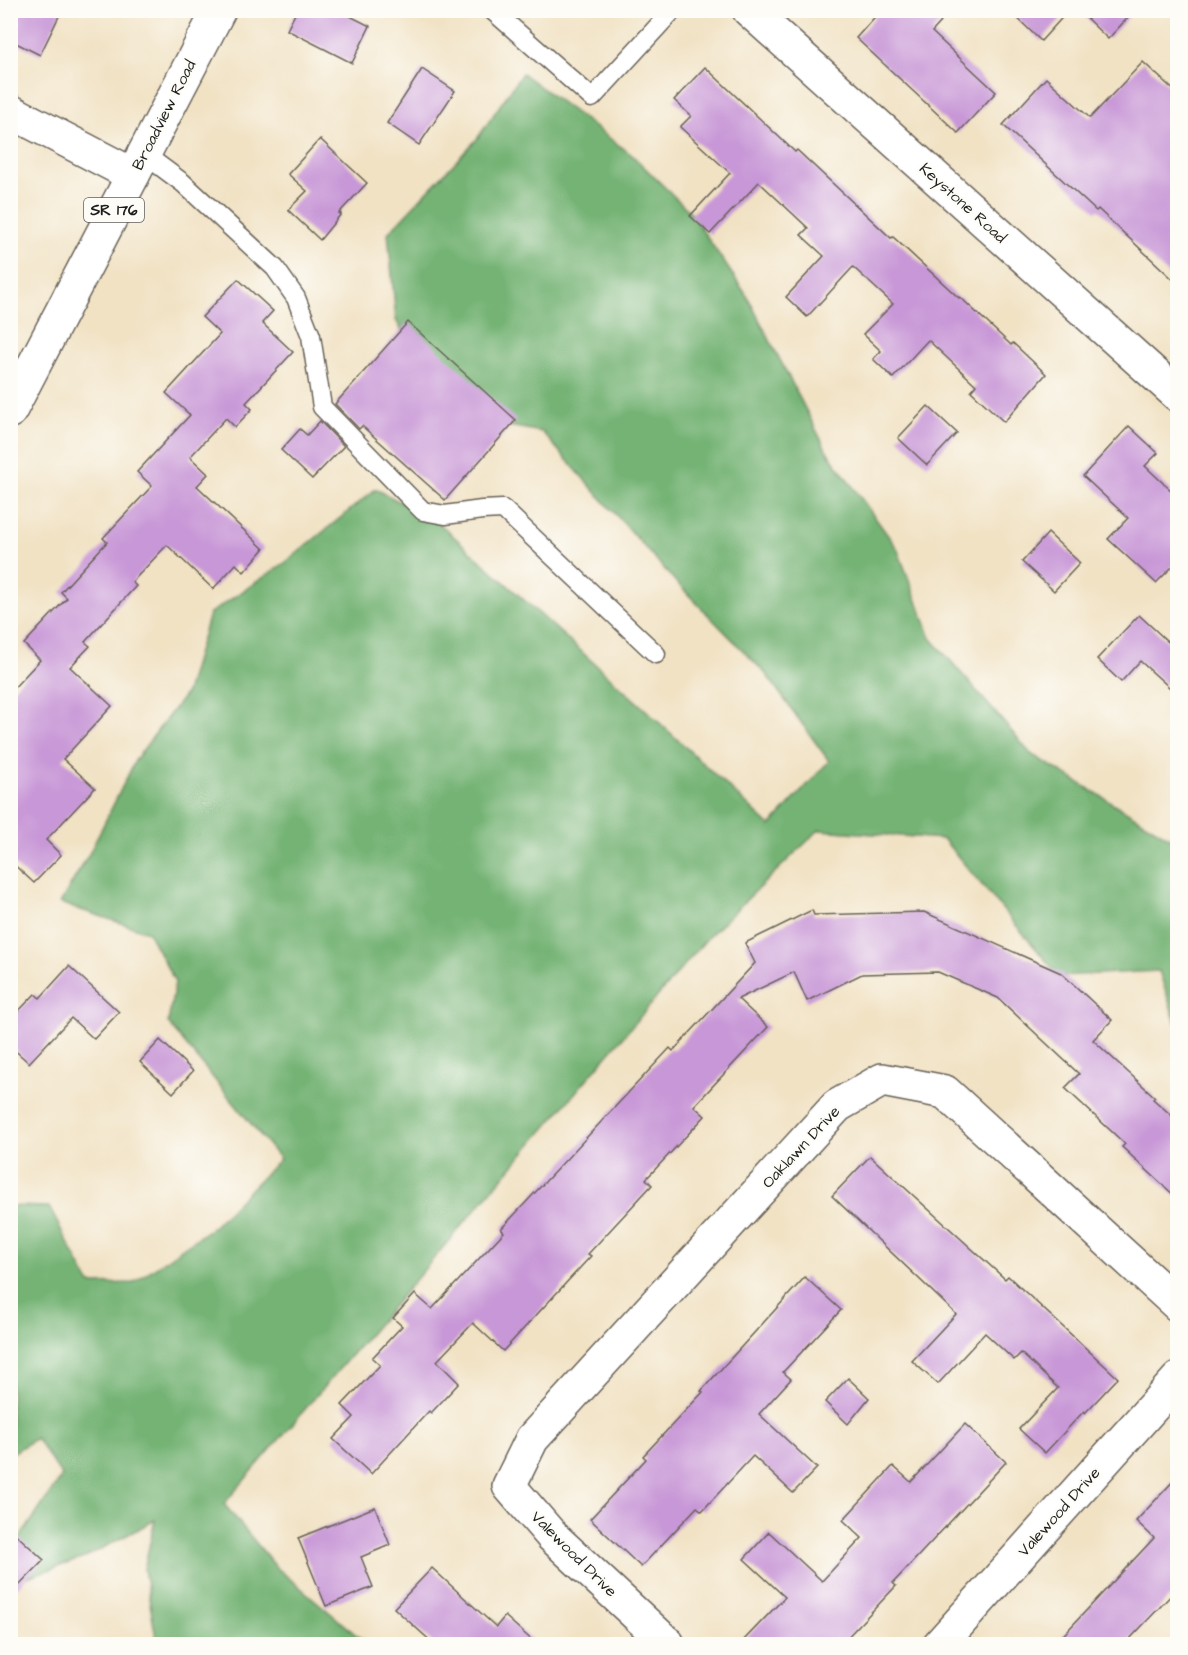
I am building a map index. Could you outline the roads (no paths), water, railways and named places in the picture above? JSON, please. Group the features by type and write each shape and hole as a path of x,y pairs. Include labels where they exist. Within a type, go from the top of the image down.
{"street":[{"name":"Broadview Road","path":"10,411 219,10"},
{"name":"Keystone Road","path":"749,10 1178,395"},
{"path":"10,111 138,164"},
{"name":"Oaklawn Drive","path":"509,1486 532,1439 837,1106 882,1080 945,1092 1178,1305"},
{"name":"Valewood Drive","path":"940,1644 1178,1379"},
{"name":"Valewood Drive","path":"509,1486 552,1536 668,1644"}],"lane":[{"path":"492,10 592,98 673,10"},
{"path":"138,164 183,183 275,268 296,298 311,336 322,407 423,511 445,515 503,509 656,654"}]}
